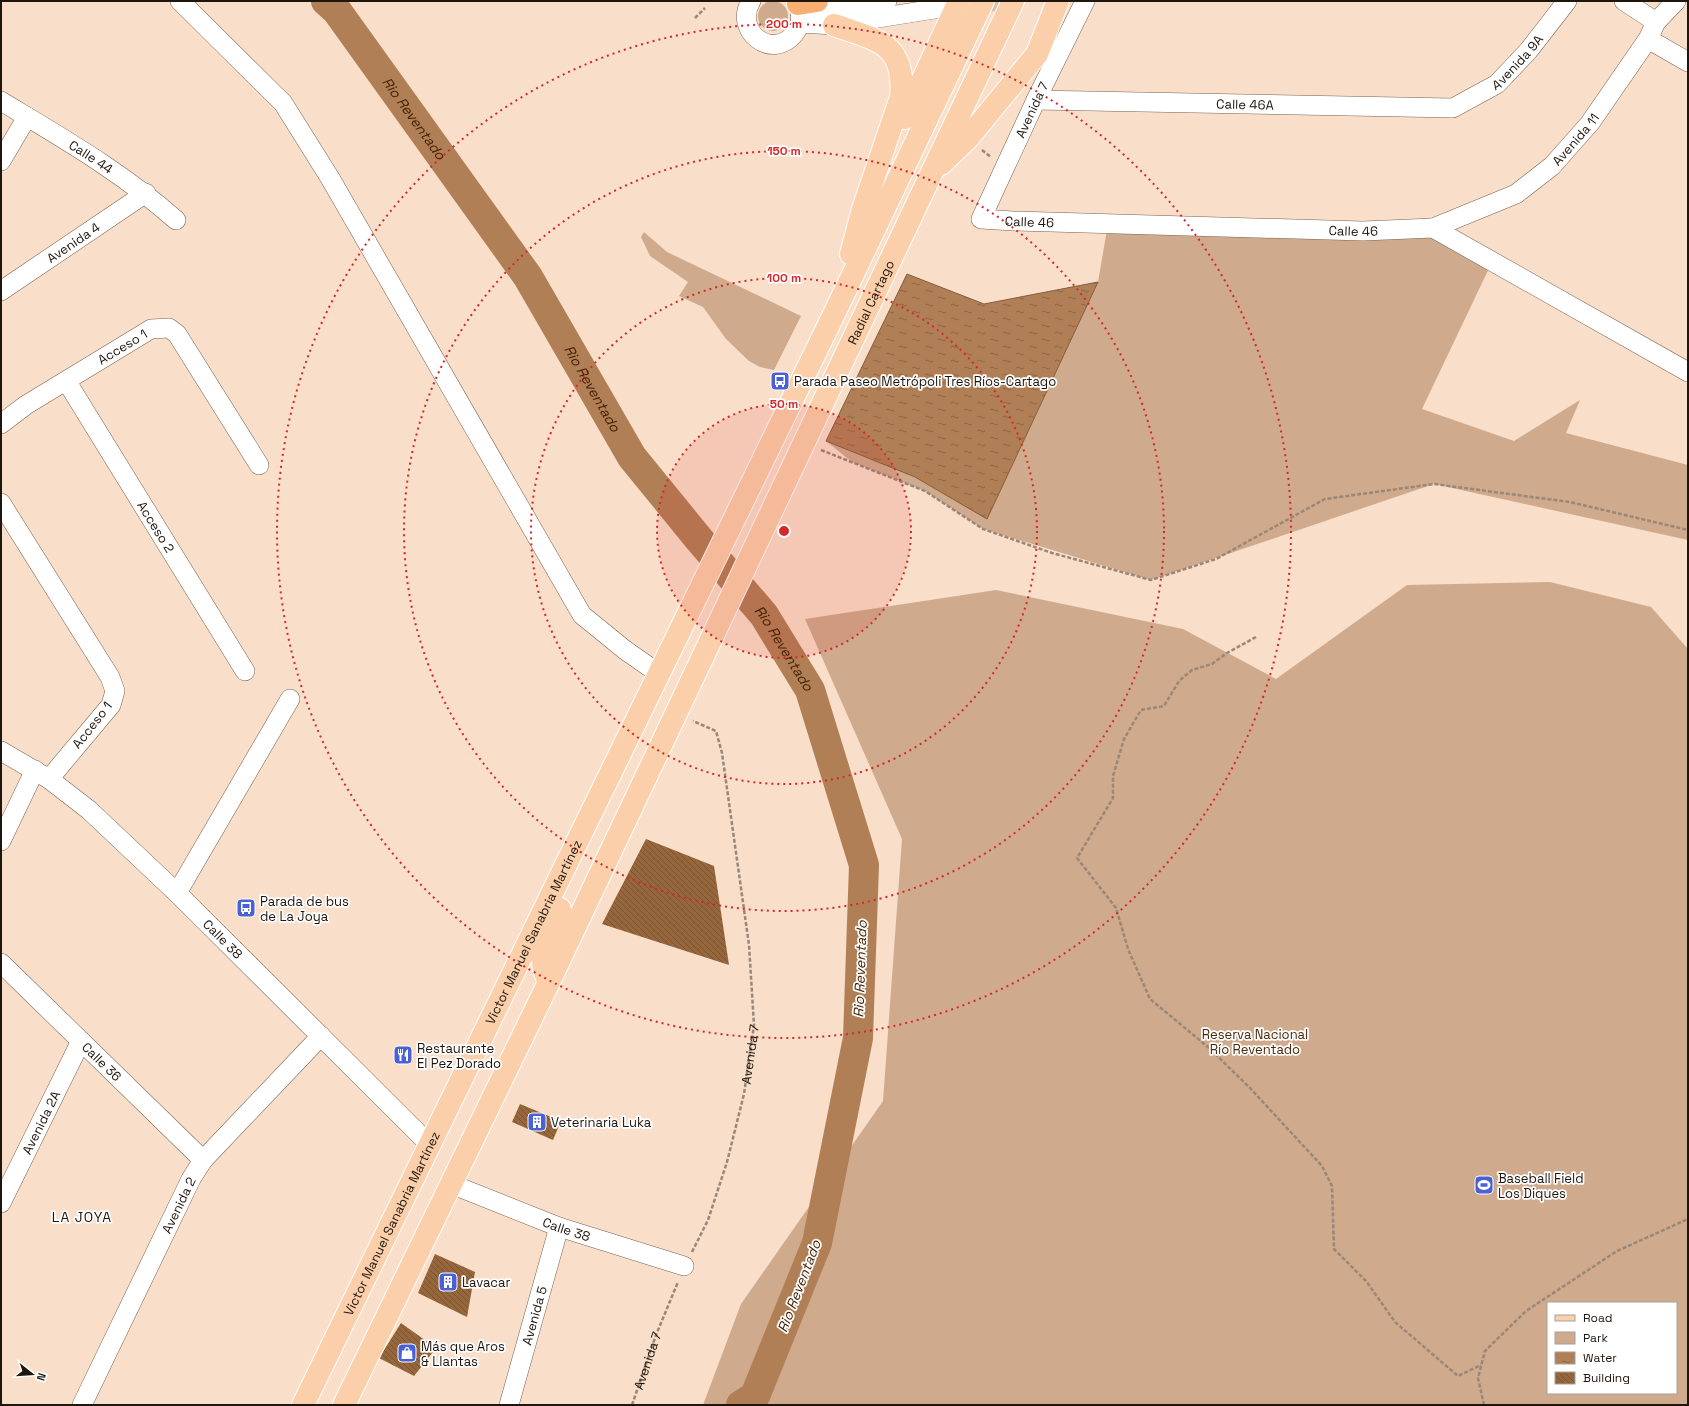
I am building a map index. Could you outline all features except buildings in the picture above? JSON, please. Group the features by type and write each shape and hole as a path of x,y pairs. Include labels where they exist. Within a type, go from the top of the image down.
{"main road":[{"name":"Radial Cartago","path":"700,588 836,310 982,1"},
{"name":"Radial Cartago","path":"675,714 1013,1"},
{"path":"931,173 968,138 1038,54 1058,1"},
{"path":"863,209 956,4"},
{"path":"834,25 878,40 889,48 900,69 903,81 901,97 863,209 836,310"},
{"name":"Victor Manuel Sanabria Martínez","path":"303,1405 700,588"},
{"path":"344,1405 549,982 675,714"},
{"path":"549,982 542,970 542,957 548,933 577,874 577,860 570,854"}],"street":[{"path":"180,1 283,103 330,178 582,615 624,650 658,673"},
{"path":"750,1 746,20 753,35 759,41 767,44 784,42 791,38 802,9"},
{"path":"802,9 887,1"},
{"name":"Avenida 7","path":"981,219 1036,100 1085,1"},
{"name":"Avenida 9A","path":"1453,108 1497,84 1529,50 1567,1"},
{"path":"1624,1 1656,22"},
{"name":"Avenida 11","path":"1433,228 1516,194 1552,166 1590,123 1648,39 1656,22 1676,1"},
{"path":"802,9 834,25 956,4"},
{"path":"1648,39 1688,62"},
{"name":"Calle 46A","path":"1036,100 1453,108"},
{"name":"Calle 44","path":"1,101 115,171 146,193 176,220"},
{"path":"1,161 27,117"},
{"name":"Avenida 4","path":"1,291 146,193"},
{"name":"Calle 46","path":"981,219 1363,231 1433,228"},
{"path":"1433,228 1688,372"},
{"name":"Acceso 1","path":"1,424 26,406 151,329 169,328 177,334 259,465"},
{"name":"Acceso 2","path":"67,382 245,671"},
{"name":"Acceso 1","path":"1,503 110,677 115,691 111,705 42,774"},
{"path":"177,893 290,699"},
{"name":"Calle 38","path":"1,752 42,774 89,810 177,893 430,1145"},
{"path":"1,841 42,774"},
{"name":"Calle 36","path":"1,963 203,1160"},
{"name":"Avenida 2","path":"82,1405 191,1179 203,1160 321,1036"},
{"name":"Avenida 2A","path":"1,1203 81,1041"},
{"name":"Calle 38","path":"451,1184 559,1227 684,1266"},
{"name":"Avenida 5","path":"509,1405 559,1227"}],"path":[{"path":"695,18 705,8"},
{"path":"968,138 1004,169"},
{"path":"799,451 925,491 984,529 1052,553 1151,580 1216,559 1326,499 1434,484 1570,502 1688,530"},
{"path":"1256,637 1226,653 1212,664 1192,670 1179,681 1164,706 1141,710 1124,739 1113,776 1113,798 1077,858 1116,908 1128,949 1150,999 1208,1047 1250,1088 1322,1166 1332,1186 1334,1249 1366,1280 1395,1322 1458,1376 1481,1365"},
{"name":"Avenida 7","path":"632,1405 656,1335 684,1266 708,1220 727,1162 744,1094 754,1025 749,945 722,753 716,731 675,714"},
{"path":"1484,1405 1478,1378 1485,1351 1526,1311 1617,1251 1688,1220"}],"green space":[{"path":"773,1 784,5 788,16 784,27 773,31 762,27 758,16 762,5"},
{"path":"1108,224 1433,228 1492,262 1422,409 1514,441 1580,400 1566,433 1688,465 1688,540 1434,484 1151,580 983,529 925,491 852,462 826,441 907,274 984,304 1098,282"},
{"path":"644,232 667,252 801,316 774,370 760,367 749,361 726,339 703,307 679,296 688,282 650,256 641,237"},
{"name":"Reserva Nacional Río Reventado","path":"1550,582 1651,607 1688,649 1688,1405 703,1405 741,1304 883,1101 902,839 805,619 996,590 1183,629 1276,679 1407,585"}],"water":[{"path":"907,274 984,304 1098,282 987,519 915,477 826,441"}],"waterway":[{"name":"Rio Reventado","path":"326,1 337,11 528,277 632,457 698,538 764,615 810,690 864,865 858,1038 817,1243 755,1396 741,1405"}],"tunnel":[{"path":"953,6 999,1"}],"place":[{"name":"Parada Paseo Metrópoli Tres Ríos-Cartago","path":"780,381"},
{"name":"Parada de bus de La Joya","path":"246,908"},
{"name":"Restaurante El Pez Dorado","path":"403,1055"},
{"name":"Veterinaria Luka","path":"537,1122"},
{"name":"Baseball Field Los Diques","path":"1484,1185"},
{"name":"Lavacar","path":"448,1282"},
{"name":"Más que Aros & Llantas","path":"407,1353"}],"district":[{"name":"LA JOYA","path":"82,1217"}]}
